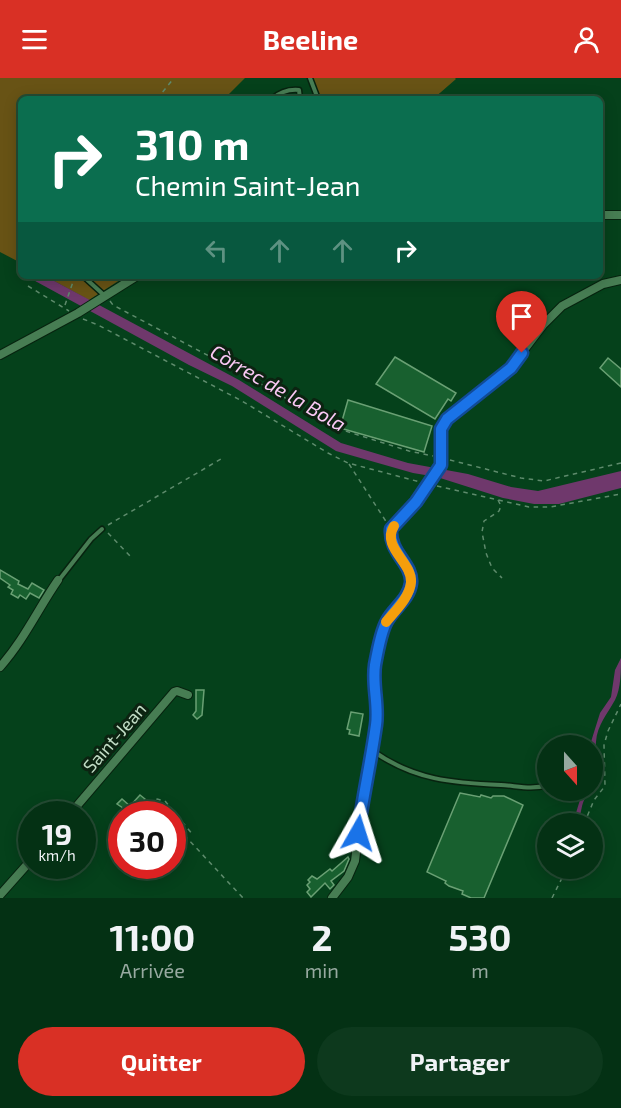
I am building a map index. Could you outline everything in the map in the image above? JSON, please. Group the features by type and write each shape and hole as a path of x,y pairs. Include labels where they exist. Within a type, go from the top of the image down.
{"street":[{"path":"603,215 621,215"},
{"path":"0,355 76,314 131,279"},
{"path":"338,896 355,861 363,795 377,722 375,668 386,622 410,589 409,571 392,546 391,529 416,502 442,461 441,429 447,419 511,368 543,325 562,306 603,284 621,280"},
{"path":"0,667 21,642 40,606 58,580"},
{"name":"Saint-Jean","path":"81,801 174,692 188,695"},
{"path":"0,895 18,875"}],"lane":[{"path":"310,78 317,96"},
{"path":"276,96 291,89 299,90 300,96"},
{"path":"86,279 104,297"},
{"path":"58,580 102,529"},
{"path":"372,750 410,770 447,782 530,789 537,787"}],"path":[{"path":"159,96 174,78"},
{"path":"65,306 74,279"},
{"path":"28,286 76,314 242,401 348,463 529,507 549,507 621,494"},
{"path":"104,297 113,305 256,381 339,429 442,461 544,481 621,463"},
{"path":"131,557 110,534 102,529 221,459"},
{"path":"348,463 391,529"},
{"path":"498,499 501,506 499,511 484,521 482,532 492,568 502,578"},
{"path":"589,813 594,800 605,786 604,745 621,704"},
{"path":"186,826 194,835"},
{"path":"186,837 243,898"},
{"path":"552,898 562,879"}],"shaded area":[{"path":"0,78 245,78 228,95 224,96 18,96 18,261 0,252"},
{"path":"307,78 456,79 436,96 314,96"},
{"path":"31,279 51,279 239,380 341,443 408,463 468,474 511,487 538,491 621,471 621,488 559,504 534,504 503,498 437,477 413,473 336,451 232,386"},
{"path":"50,279 121,279 89,300"},
{"path":"621,658 617,696 597,735 593,735 600,713 611,697 615,670"},
{"path":"580,801 584,801 580,813 576,813"}],"building":[{"path":"395,357 456,393 451,401 448,399 435,419 376,384"},
{"path":"608,358 621,369 621,387 600,368"},
{"path":"348,400 432,426 424,452 340,428"},
{"path":"0,570 28,589 32,583 44,590 39,598 30,593 26,599 20,595 18,598 11,594 13,590 8,587 10,585 0,578"},
{"path":"196,690 204,690 202,715 197,719 193,715 196,711"},
{"path":"351,712 363,714 359,736 349,734 350,730 347,729"},
{"path":"460,793 491,798 504,796 523,805 484,898 471,898 462,894 463,891 449,886 445,883 446,881 427,872"},
{"path":"140,795 145,799 143,801 135,801"},
{"path":"348,857 344,871 331,881 334,885 330,889 325,883 311,897 307,892 310,889 307,885 310,882 308,880 312,876 317,879 330,869 332,871"}],"slow traffic":[{"path":"386,622 410,589 411,580 409,571 392,546 390,537 394,526"}],"route":[{"path":"358,833 377,722 375,668 386,622 410,589 411,580 409,571 392,546 391,529 416,502 441,465 441,429 447,419 511,368 522,353"}],"water label":[{"name":"Còrrec de la Bola","path":"278,388"}]}
